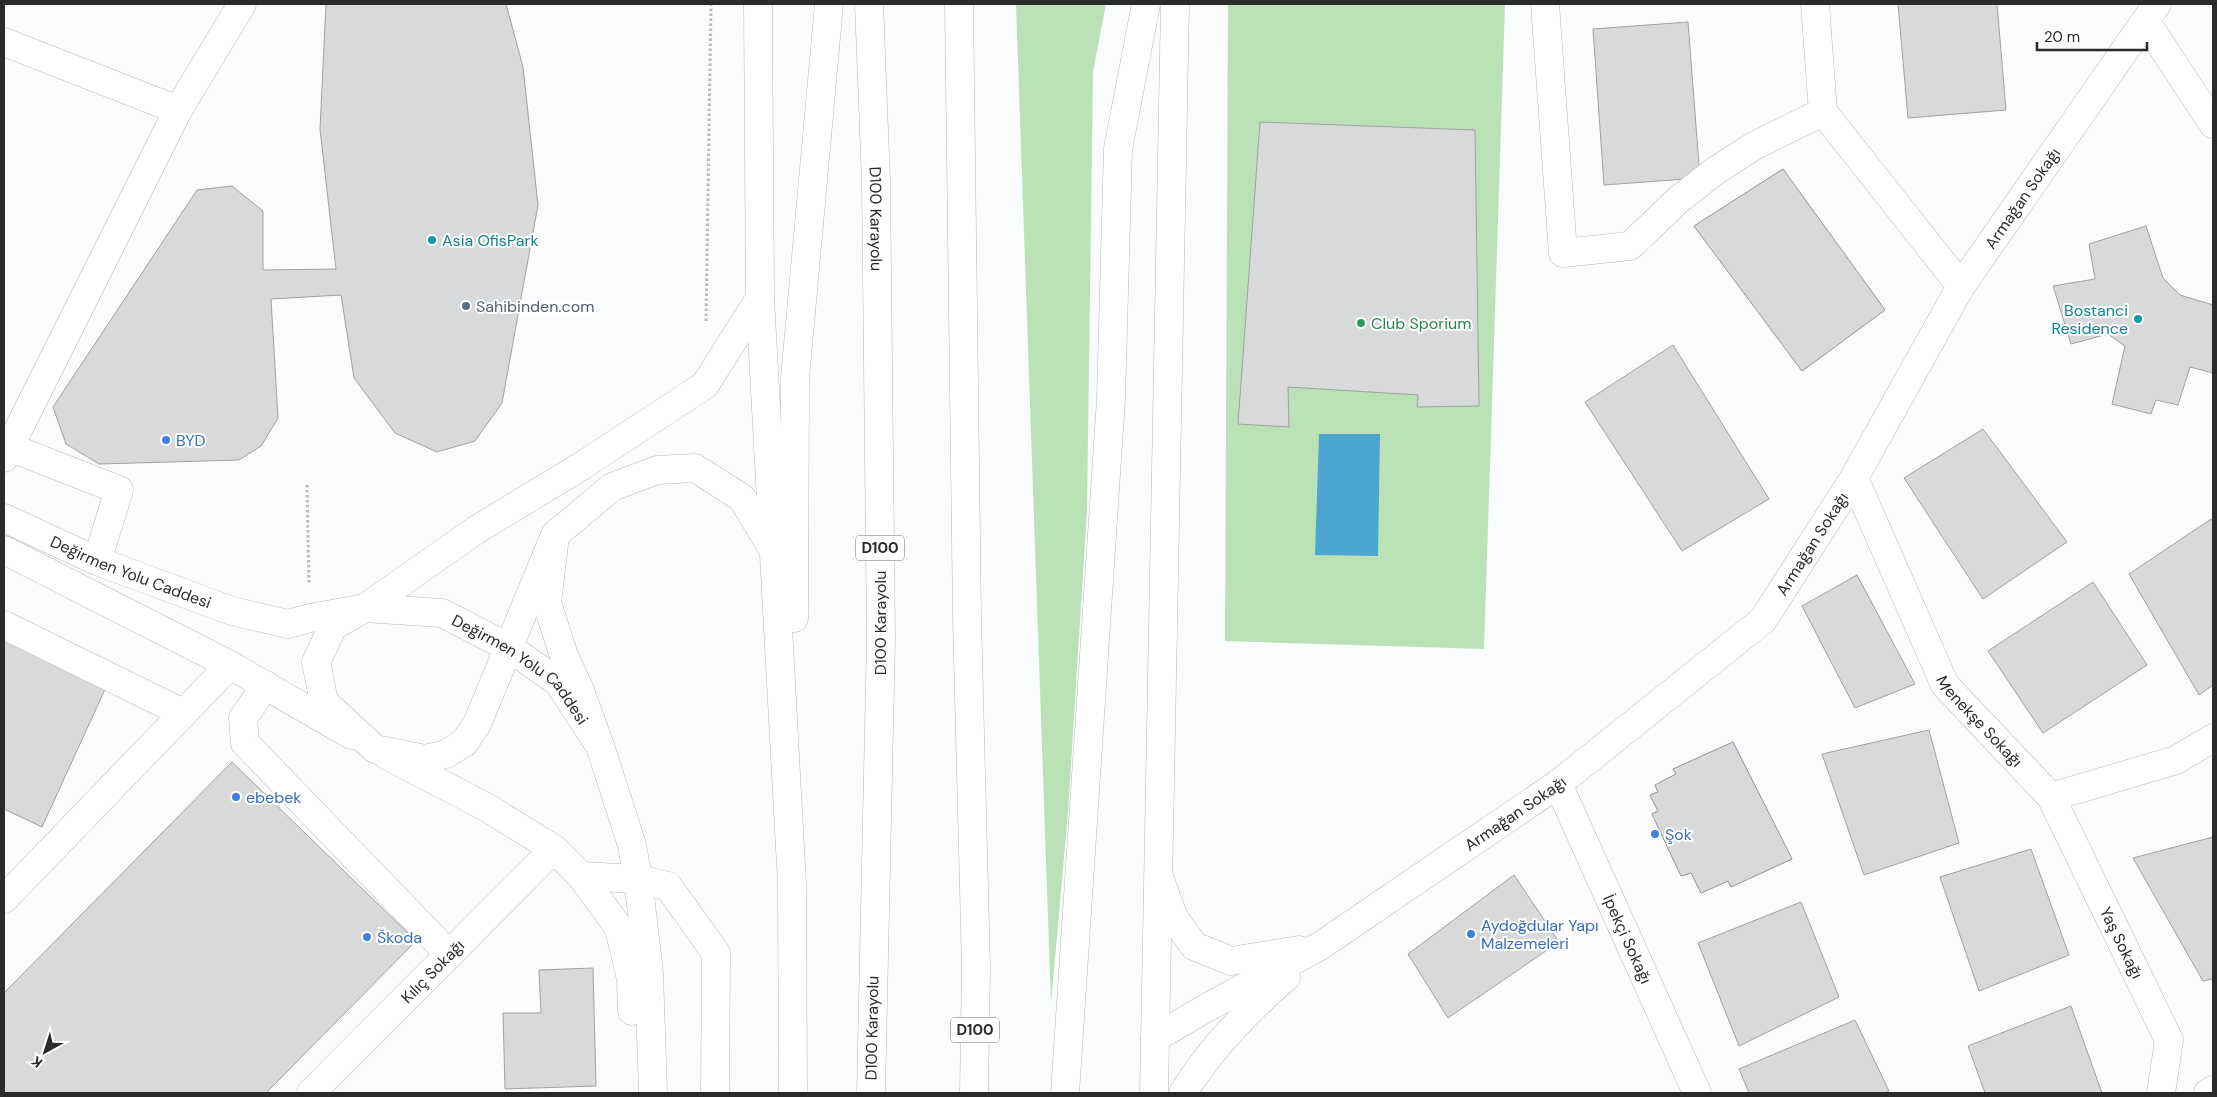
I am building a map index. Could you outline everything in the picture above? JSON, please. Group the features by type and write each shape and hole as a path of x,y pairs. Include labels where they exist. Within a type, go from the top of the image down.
{"main road":[{"path":"97,561 119,490 6,453 178,110 242,4"},
{"path":"758,4 760,298 792,876"},
{"path":"793,1093 792,876 795,378 829,4"},
{"name":"D100 Karayolu","path":"869,4 876,182 881,637 871,1093"},
{"name":"D100","path":"959,4 967,617 976,967 974,1093"},
{"path":"1065,1093 1111,399 1118,149 1146,4"},
{"path":"1154,1093 1175,4"},
{"path":"1545,4 1563,253 1630,246 1678,200 1715,171 1762,142 1823,112"},
{"path":"1815,4 1823,112 1961,286"},
{"path":"2152,13 2213,124"},
{"name":"Armağan Sokağı","path":"1320,946 1558,784 1763,620 1854,478 1961,286 2152,13"},
{"path":"4,42 178,110"},
{"path":"760,298 705,385 580,467 476,530 365,608 333,626 316,662 324,702 376,749 425,758 446,754 464,743 477,724 555,535 612,486 656,470 695,468 742,498 773,550"},
{"name":"Menekşe Sokağı","path":"1854,478 1945,685 2051,797"},
{"name":"Değirmen Yolu Caddesi","path":"4,518 97,561 232,611 288,624 365,608 442,613 508,647 558,682 600,746 632,845 649,973 653,1093"},
{"path":"555,535 547,603 564,656 579,688 600,746"},
{"name":"Değirmen Yolu Caddesi","path":"4,550 230,664 376,749 486,807 554,849 581,876 619,928 631,979 634,1093"},
{"path":"4,625 183,713"},
{"path":"4,899 230,664"},
{"path":"266,685 243,718 245,744 449,954"},
{"path":"2051,797 2176,760 2213,738"},
{"name":"İpekçi Sokağı","path":"1558,784 1697,1093"},
{"name":"Yaş Sokağı","path":"2051,797 2169,1040 2161,1093"},
{"name":"Kılıç Sokağı","path":"311,1093 554,849"},
{"path":"581,876 638,879 668,886 716,953 716,1093"},
{"path":"1159,877 1174,918 1194,946 1231,961 1320,946"},
{"path":"1155,1038 1320,946"},
{"path":"1183,1093 1209,1056 1254,1005 1320,946"},
{"path":"976,967 983,1093"},
{"path":"2208,1093 2213,1090"}],"path":[{"path":"706,326 711,4"},
{"path":"307,485 310,618"}],"green space":[{"path":"1016,4 1106,4 1093,72 1087,511 1068,812 1051,1003"},
{"name":"Club Sporium","path":"1228,4 1505,4 1484,649 1225,641"}],"water":[{"path":"1319,434 1380,434 1378,556 1315,555"}],"building":[{"name":"Asia OfisPark","path":"326,4 506,4 523,67 538,205 502,403 475,441 437,452 395,433 354,378 341,295 271,299 278,418 261,446 239,460 99,464 66,444 53,407 197,190 232,186 263,211 263,270 336,269 320,129"},
{"path":"1898,4 1997,4 2006,110 1908,118"},
{"path":"1688,22 1700,178 1604,185 1593,29"},
{"path":"1260,122 1475,130 1479,406 1417,407 1418,395 1288,387 1289,427 1238,424"},
{"path":"1783,169 1885,310 1802,371 1694,226"},
{"path":"1783,169 1885,310 1802,371 1694,226"},
{"name":"Bostanci Residence","path":"2146,226 2163,278 2180,295 2213,305 2213,373 2190,367 2178,405 2156,400 2151,414 2112,404 2125,346 2108,334 2071,344 2053,286 2095,279 2089,244"},
{"path":"1673,345 1769,499 1682,551 1585,402"},
{"path":"1983,429 2067,542 1983,599 1904,478"},
{"path":"2211,519 2213,522 2213,685 2199,695 2129,574"},
{"path":"1857,575 1915,684 1855,708 1802,606"},
{"path":"2093,582 2147,665 2043,733 1988,651"},
{"path":"4,637 107,685 42,827 4,809"},
{"path":"1929,730 1959,843 1864,875 1822,754"},
{"path":"1733,742 1792,859 1731,887 1728,881 1701,893 1691,873 1681,876 1652,814 1658,811 1650,795 1658,792 1655,785 1676,774 1673,769"},
{"path":"1733,742 1792,859 1731,887 1728,881 1701,893 1691,873 1681,876 1652,814 1658,811 1650,795 1658,792 1655,785 1676,774 1673,769"},
{"path":"232,762 416,941 266,1093 4,1093 4,993"},
{"path":"2213,837 2213,979 2203,981 2133,858"},
{"path":"2031,849 2069,955 1979,991 1940,877"},
{"path":"1514,875 1559,942 1448,1018 1408,954"},
{"path":"1801,902 1839,997 1739,1046 1698,943"},
{"path":"593,968 596,1086 505,1089 503,1013 541,1013 539,970"},
{"path":"2071,1006 2102,1093 1985,1093 1968,1046"},
{"path":"1855,1020 1889,1091 1885,1093 1749,1093 1739,1069"}],"place":[{"name":"Asia OfisPark","path":"432,240"},
{"name":"Sahibinden.com","path":"466,306"},
{"name":"Bostanci Residence","path":"2138,319"},
{"name":"Club Sporium","path":"1361,323"},
{"name":"BYD","path":"166,440"},
{"name":"ebebek","path":"236,797"},
{"name":"Şok","path":"1655,834"},
{"name":"Aydoğdular Yapı Malzemeleri","path":"1471,934"},
{"name":"Škoda","path":"367,937"}]}
